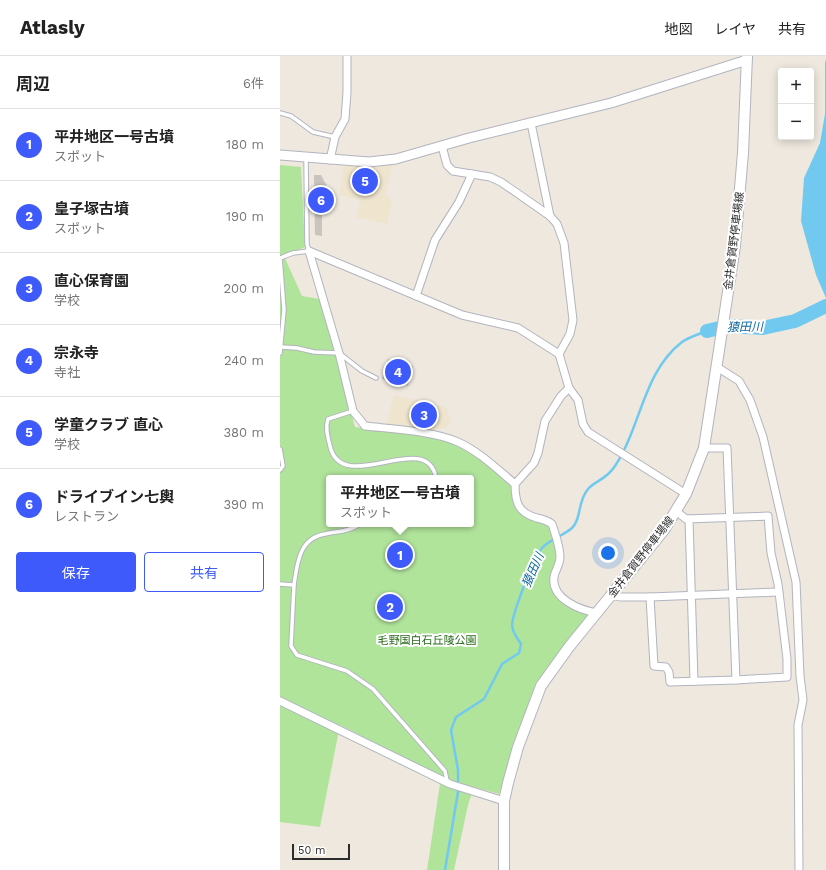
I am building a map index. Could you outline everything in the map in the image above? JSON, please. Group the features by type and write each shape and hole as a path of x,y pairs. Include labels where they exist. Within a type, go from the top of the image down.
{"main road":[{"name":"金井倉賀野停車場線","path":"504,870 504,801 518,747 541,686 550,672 664,530 686,494 704,448 736,238 743,153 747,58"}],"street":[{"path":"330,160 335,137 345,119 347,56"},
{"path":"280,155 330,160 380,161 396,159 611,103 747,58"},
{"path":"532,123 550,216"},
{"path":"442,146 447,165 453,171 490,176 550,216 559,228 564,244 573,320 570,334 559,354"},
{"path":"416,296 435,240 459,202 472,174"},
{"path":"310,251 462,315 518,328 559,354 569,388 578,400 583,424 588,432 686,494"},
{"path":"310,251 340,353 353,411 364,426 431,435 458,442 481,456 515,484 517,504 521,511 552,524 560,556 559,565 554,575 553,585 558,593 573,606 597,613"},
{"path":"717,367 739,381 750,400 763,437 796,582 800,676 803,700 798,725 799,870"},
{"path":"515,484 534,464 545,421 561,396 569,388"},
{"path":"704,448 727,448 736,680"},
{"path":"650,597 654,666 666,667 670,672 670,682 787,677 787,659 771,553 768,516 686,519 676,511"},
{"path":"689,519 694,681"},
{"path":"612,595 620,597 650,597 778,592"},
{"path":"280,701 449,783 504,801"}],"lane":[{"path":"280,113 290,116 313,132 335,137"},
{"path":"280,353 284,310 280,258 293,253 310,251 308,244 306,158"},
{"path":"281,347 297,348 314,352 340,353 362,371 376,378"},
{"path":"353,411 333,416 328,419 326,425 332,454 340,463 352,466 416,458 428,462 435,470 436,475"},
{"path":"280,449 283,466 280,470"},
{"path":"355,527 350,530 316,536 306,543 297,562 294,585 291,646 297,655 347,671 373,689 445,771 449,783"},
{"path":"280,584 294,585"}],"shaded area":[{"path":"393,164 385,195 392,201 387,224 356,217 361,200 339,195 344,166 382,167"},
{"path":"394,395 447,408 448,416 451,420 446,428 435,429 433,434 386,425"}],"green space":[{"name":"毛野国白石丘陵公園","path":"280,165 301,167 305,247 284,256 302,296 320,299 355,427 391,430 458,443 480,457 512,484 513,501 522,512 550,525 559,556 551,572 550,586 563,603 593,614 536,683 499,794 474,787 468,805 454,870 427,870 441,777 340,725 320,827 280,822"}],"water":[{"path":"826,59 826,298 816,275 801,221 804,178 820,143 825,114"}],"building":[{"path":"314,175 321,175 329,190 328,210 322,210 322,236 315,235"},
{"path":"388,359 413,366 408,386 382,379"}],"waterway":[{"name":"猿田川","path":"707,331 728,326 763,328 795,321 826,306"},
{"name":"猿田川","path":"445,870 458,792 458,770 451,730 456,717 484,699 502,664 519,653 521,644 513,630 513,618 524,585 538,553 545,545 572,528 577,520 582,499 588,489 612,471 624,451 651,384 669,354 685,340 707,331"}],"place":[{"name":"学童クラブ 直心","path":"365,181"},
{"name":"ドライブイン七輿","path":"321,200"},
{"name":"宗永寺","path":"398,372"},
{"name":"直心保育園","path":"424,415"},
{"name":"平井地区一号古墳","path":"400,555"},
{"name":"皇子塚古墳","path":"390,607"}]}
